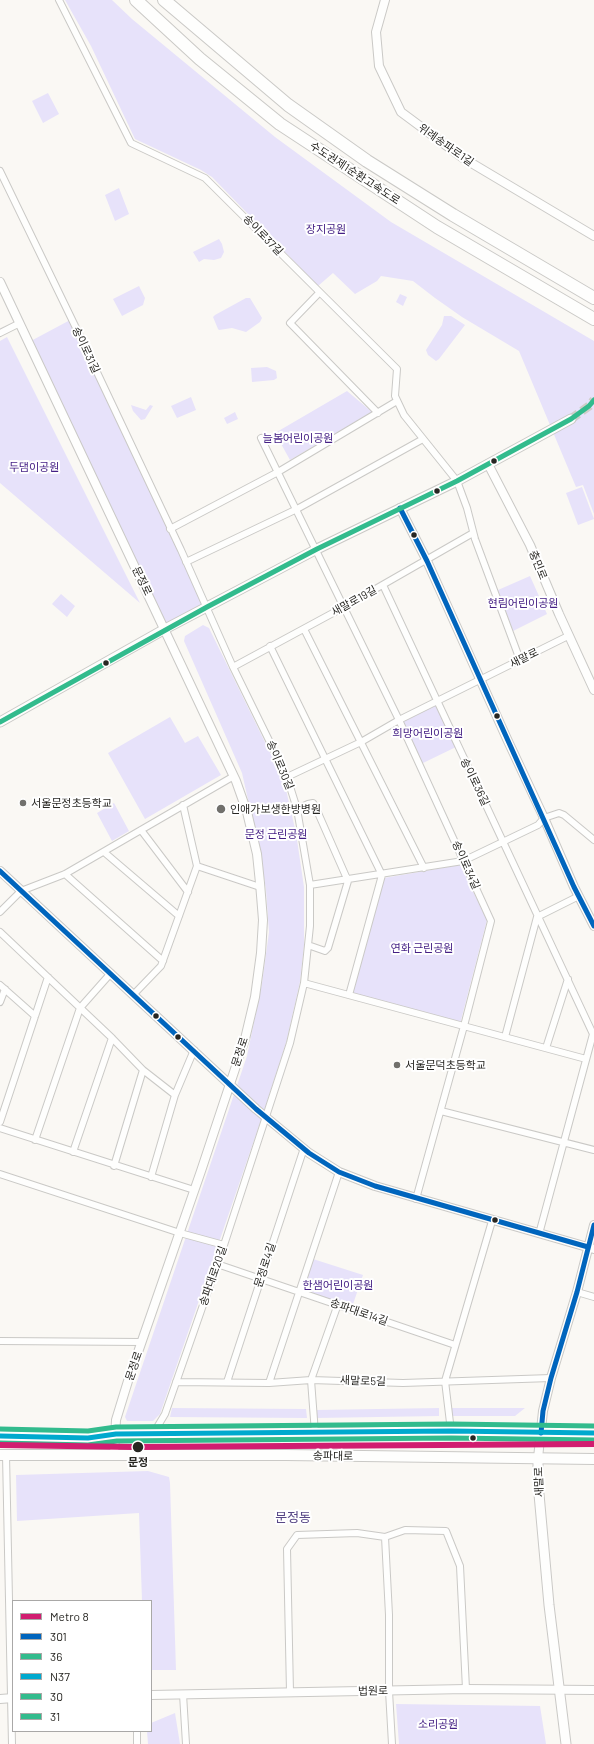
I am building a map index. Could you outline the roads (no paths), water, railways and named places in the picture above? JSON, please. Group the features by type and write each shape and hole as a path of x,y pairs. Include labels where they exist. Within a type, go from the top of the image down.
{"highway":[{"name":"수도권제1순환고속도로","path":"136,0 200,59 280,124 437,227 594,319"},
{"name":"수도권제1순환고속도로","path":"164,0 288,105 367,161 453,215 594,298"}],"main road":[{"path":"0,722 207,607 317,549 457,481 571,419"},
{"name":"송파대로","path":"0,1436 88,1438 116,1434 315,1434 451,1431 541,1434 594,1433"},
{"name":"송파대로","path":"3,1455 594,1459"},
{"name":"새말로","path":"538,1458 538,1483 549,1605 566,1744"}],"street":[{"name":"송이로37길","path":"59,0 131,143 206,178 319,293 397,369 395,396 404,415 457,481 467,508 473,533 520,660"},
{"name":"위례송파로1길","path":"385,0 376,32 379,66 401,112 463,158 594,236"},
{"name":"송이로31길","path":"0,171 78,332 207,607"},
{"path":"0,188 6,185"},
{"name":"문정로","path":"0,282 166,629 234,776 248,819 257,854 263,927 259,975 245,1039 116,1420 114,1455"},
{"path":"319,293 290,323 378,413"},
{"path":"0,333 20,324"},
{"path":"170,529 278,472 398,401"},
{"name":"송이로34길","path":"261,438 317,549 399,720 491,921 464,1026 416,1199"},
{"path":"186,562 297,510 423,439"},
{"name":"충민로","path":"488,464 530,545 568,636 594,690"},
{"path":"400,508 427,561 578,896 594,926"},
{"name":"새말로19길","path":"233,667 427,561 473,533"},
{"name":"송이로36길","path":"383,585 594,1034 586,1058 539,1234"},
{"name":"송이로30길","path":"207,607 233,667 287,777 297,809 310,885 310,926 304,983 290,1043 266,1117"},
{"path":"304,629 424,868"},
{"name":"새말로","path":"287,777 361,742 399,720 568,636"},
{"path":"270,646 382,875 349,995"},
{"path":"0,912 21,890 65,874 234,776"},
{"path":"297,809 308,804 313,804 348,881 328,948 325,951 308,946"},
{"path":"134,994 162,966 197,866 183,805"},
{"path":"310,885 348,881 464,861 538,825 544,818 559,813 564,815 594,840"},
{"path":"141,830 188,892"},
{"path":"104,852 179,916"},
{"path":"197,866 260,887"},
{"path":"0,871 266,1117 304,1148 339,1172 375,1186 416,1199 591,1248"},
{"path":"65,874 163,961"},
{"path":"505,1037 538,917 578,896"},
{"path":"0,932 112,1038 143,1070 175,1095"},
{"path":"36,1140 80,1008 111,973"},
{"path":"0,1122 48,977"},
{"path":"546,1048 568,979"},
{"path":"304,983 586,1058"},
{"path":"2,987 35,1016"},
{"path":"0,1002 2,987"},
{"path":"73,1152 112,1038"},
{"path":"151,1177 175,1095 194,1050"},
{"path":"114,1166 143,1070"},
{"path":"441,1111 594,1150"},
{"name":"송파대로20길","path":"154,1434 165,1414 224,1245 266,1117"},
{"path":"0,1128 114,1166 194,1190"},
{"name":"문정로4길","path":"227,1382 304,1148"},
{"path":"269,1383 339,1172"},
{"path":"0,1174 180,1233 224,1245"},
{"path":"451,1431 445,1381 492,1221"},
{"name":"새말로","path":"538,1458 543,1411 551,1378 591,1248 594,1225"},
{"name":"송파대로14길","path":"217,1264 455,1345"},
{"path":"577,1292 594,1297"},
{"path":"315,1434 311,1380 338,1304"},
{"path":"0,1341 142,1342"},
{"name":"새말로5길","path":"176,1382 269,1383 311,1380 403,1383 551,1378"},
{"path":"3,1455 12,1698 12,1744"},
{"path":"290,1692 287,1549 296,1535 357,1533 385,1537 405,1530 446,1531 460,1566 466,1689"},
{"path":"385,1537 389,1615 389,1691 392,1744"},
{"name":"법원로","path":"152,1695 466,1689 594,1690"},
{"path":"183,1694 186,1744"},
{"path":"0,1698 12,1698"},
{"path":"137,1732 138,1744"}],"tunnel":[{"path":"571,419 589,406 594,400"}],"metro line":[{"name":"8","path":"0,1445 135,1447 594,1444"}],"place":[{"name":"서울문정초등학교","path":"23,803"},
{"name":"인애가보생한방병원","path":"221,809"},
{"name":"서울문덕초등학교","path":"397,1065"},
{"name":"문정","path":"138,1447"}],"district":[{"name":"문정동","path":"293,1518"}],"park label":[{"name":"장지공원","path":"326,229"},
{"name":"늘봄어린이공원","path":"298,438"},
{"name":"두댐이공원","path":"34,467"},
{"name":"현림어린이공원","path":"523,603"},
{"name":"희망어린이공원","path":"428,733"},
{"name":"문정 근린공원","path":"276,834"},
{"name":"연화 근린공원","path":"422,948"},
{"name":"한샘어린이공원","path":"338,1285"},
{"name":"소리공원","path":"438,1724"}]}
